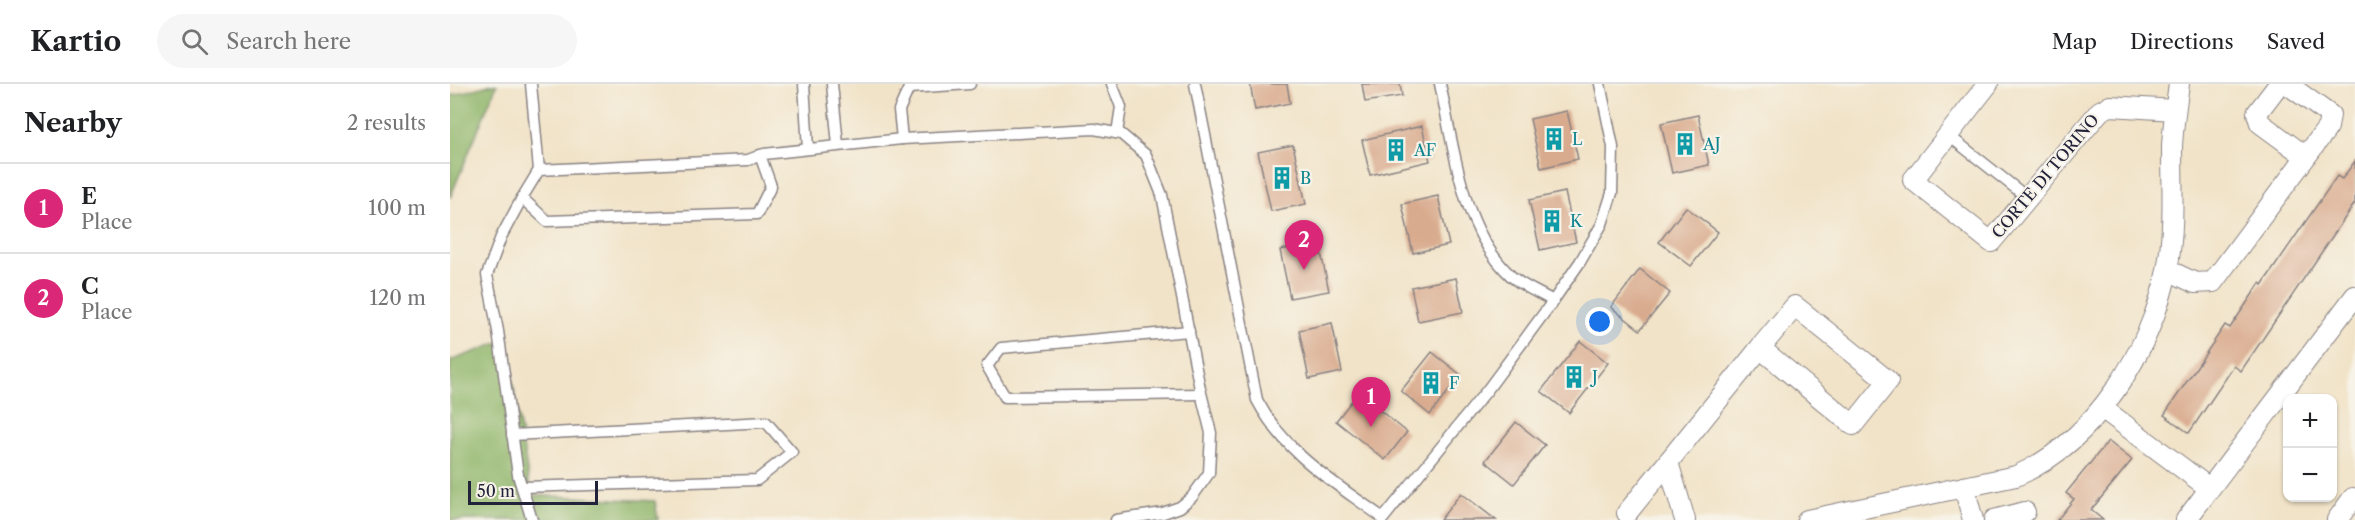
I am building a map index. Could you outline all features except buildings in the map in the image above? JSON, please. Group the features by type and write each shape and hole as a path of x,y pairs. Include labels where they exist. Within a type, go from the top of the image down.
{"street":[{"name":"CORTE DI TORINO","path":"1988,84 1913,180 1991,242 2100,111 2110,105 2175,110"},
{"path":"1807,520 2016,476 2031,470 2071,438 2102,408 2130,367 2153,322 2168,270 2172,224 2172,145 2179,84"},
{"path":"2279,84 2257,113 2260,123 2305,156"},
{"path":"2168,270 2194,283 2213,282 2328,127 2330,115 2287,84"},
{"path":"2186,520 2355,296"},
{"path":"1627,513 1760,348 1795,306 1888,381 1854,425 1760,348"},
{"path":"2102,408 2209,488"},
{"path":"1668,462 1685,520"},
{"path":"1964,487 1973,520"},
{"path":"2337,520 2353,498"},
{"path":"1994,520 2025,512"}],"lane":[{"path":"531,84 539,170 501,237 487,275 498,331 512,435 522,487 532,520"},
{"path":"804,84 808,149"},
{"path":"832,84 838,145"},
{"path":"902,139 899,110 909,88 970,84"},
{"path":"1112,84 1121,107 1117,133"},
{"path":"1195,84 1257,400 1281,439 1304,460 1383,519 1488,389 1580,262 1602,224 1612,193 1613,147 1600,84"},
{"path":"1440,84 1464,189 1475,226 1489,250 1511,277 1553,301"},
{"path":"539,170 748,160 760,155 902,139 1094,129 1121,134 1146,155 1162,195 1201,394 1211,433 1209,474 1192,497 1180,507 1163,513 1142,518 1116,520"},
{"path":"1948,135 2028,198"},
{"path":"522,198 547,221 757,214 771,186 760,155"},
{"path":"1189,331 1001,348 987,366 1005,397 1201,394"},
{"path":"512,435 766,422 792,452 757,480 522,487"}],"green space":[{"path":"497,84 450,198 450,96"},
{"path":"506,340 531,495 655,501 658,520 450,520 450,361"}],"place":[{"name":"L","path":"1554,139"},
{"name":"AJ","path":"1685,144"},
{"name":"AF","path":"1396,150"},
{"name":"B","path":"1282,178"},
{"name":"K","path":"1552,221"},
{"name":"C","path":"1304,270"},
{"name":"J","path":"1574,377"},
{"name":"F","path":"1431,383"},
{"name":"E","path":"1371,427"}]}
